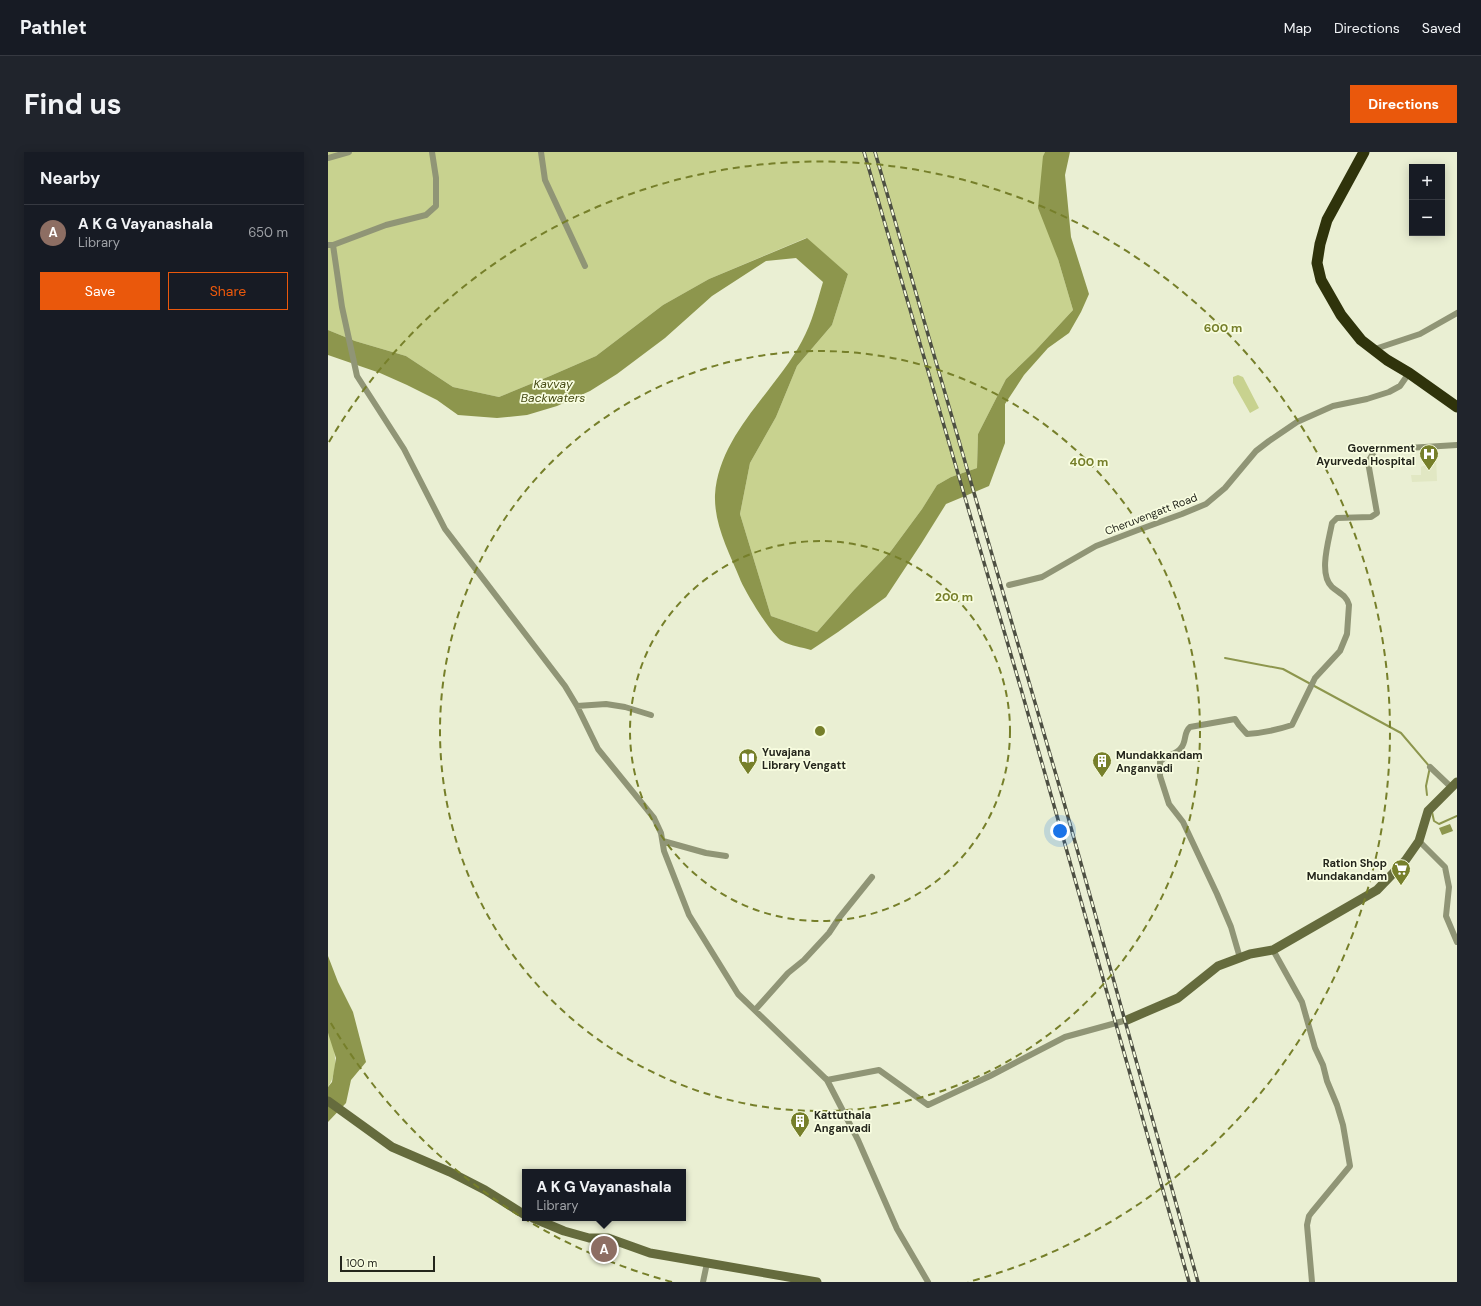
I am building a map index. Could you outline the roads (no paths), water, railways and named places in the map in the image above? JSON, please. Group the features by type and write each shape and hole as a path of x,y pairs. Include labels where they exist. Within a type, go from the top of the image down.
{"highway":[{"path":"1364,152 1327,220 1320,244 1317,263 1321,280 1341,315 1361,340 1372,350 1409,373 1457,407"}],"street":[{"path":"328,158 350,152"},
{"path":"432,152 436,178 436,206 430,212 426,215 386,226 330,245 357,376 404,449 445,529 565,686 577,706 598,749 654,818 661,833 664,852 689,915 738,994 827,1080 858,1140 897,1228 928,1282"},
{"path":"541,152 545,180 585,266"},
{"path":"1372,350 1420,334 1457,313"},
{"name":"Cheruvengatt Road","path":"1009,586 1042,577 1096,546 1206,504 1218,496 1256,451 1268,440 1297,422 1333,406 1367,399 1389,392 1400,386 1409,373"},
{"path":"1240,958 1231,927 1217,894 1183,822 1169,804 1160,776 1160,762 1166,756 1179,750 1183,745 1186,730 1190,727 1235,719 1247,734 1252,734 1271,732 1292,725 1313,681 1340,651 1347,634 1350,605 1348,600 1329,583 1325,568 1325,560 1332,523 1337,518 1371,517 1376,513 1368,462 1375,450 1457,445"},
{"path":"577,706 606,704 651,715"},
{"path":"827,1080 879,1070 928,1105 990,1076 1065,1037 1127,1020 1178,998 1218,966 1250,954 1273,950 1377,890 1405,861 1419,841 1428,811 1454,784 1430,767"},
{"path":"663,841 706,854 726,856"},
{"path":"1419,841 1445,867 1450,887 1446,916 1457,942"},
{"path":"755,1010 829,933 839,918 872,877"},
{"path":"1273,950 1302,1002 1315,1048 1323,1065 1327,1082 1337,1105 1350,1166 1309,1216 1307,1225 1312,1282"},
{"path":"328,1101 392,1147 450,1172 480,1187 522,1213"},
{"path":"540,1221 564,1231 589,1238 608,1238 650,1253 817,1282"},
{"path":"703,1282 707,1263"}],"water":[{"name":"Kavvay Backwaters","path":"1045,152 1070,152 1065,175 1071,237 1089,294 1081,312 1069,333 1048,348 1024,375 1005,404 1005,443 989,486 946,504 886,597 811,650 785,643 777,637 752,602 727,548 720,528 715,506 715,495 719,473 726,452 750,414 791,360 806,334 814,312 823,282 796,258 766,261 712,296 665,338 617,374 590,391 557,406 527,415 497,418 458,415 437,400 407,385 380,373 328,355 328,330 355,341 406,356 453,387 499,397 596,356 663,305 709,279 807,238 848,274 832,325 797,366 776,417 750,463 740,514 771,616 817,632 891,551 922,509 937,485 951,477 977,468 978,434 1006,379 1035,351 1073,310 1058,259 1038,208 1043,156"},
{"path":"1450,824 1453,831 1442,835 1439,828"},
{"path":"328,956 338,982 353,1012 366,1062 351,1080 346,1103 328,1122 328,1087 332,1082 336,1058 328,1033"}],"waterway":[{"path":"1225,658 1283,669 1401,733 1430,767 1426,786 1427,795"},
{"path":"1432,812 1434,821 1439,824 1457,816"}],"railway":[{"path":"864,152 1021,689 1189,1282"},
{"path":"875,152 1063,799 1198,1282"}],"place":[{"name":"Government Ayurveda Hospital","path":"1429,471"},
{"name":"Yuvajana Library Vengatt","path":"748,775"},
{"name":"Mundakkandam Anganvadi","path":"1102,778"},
{"name":"Ration Shop Mundakandam","path":"1401,886"},
{"name":"Kattuthala Anganvadi","path":"800,1138"},
{"name":"A K G Vayanashala","path":"604,1249"}]}
